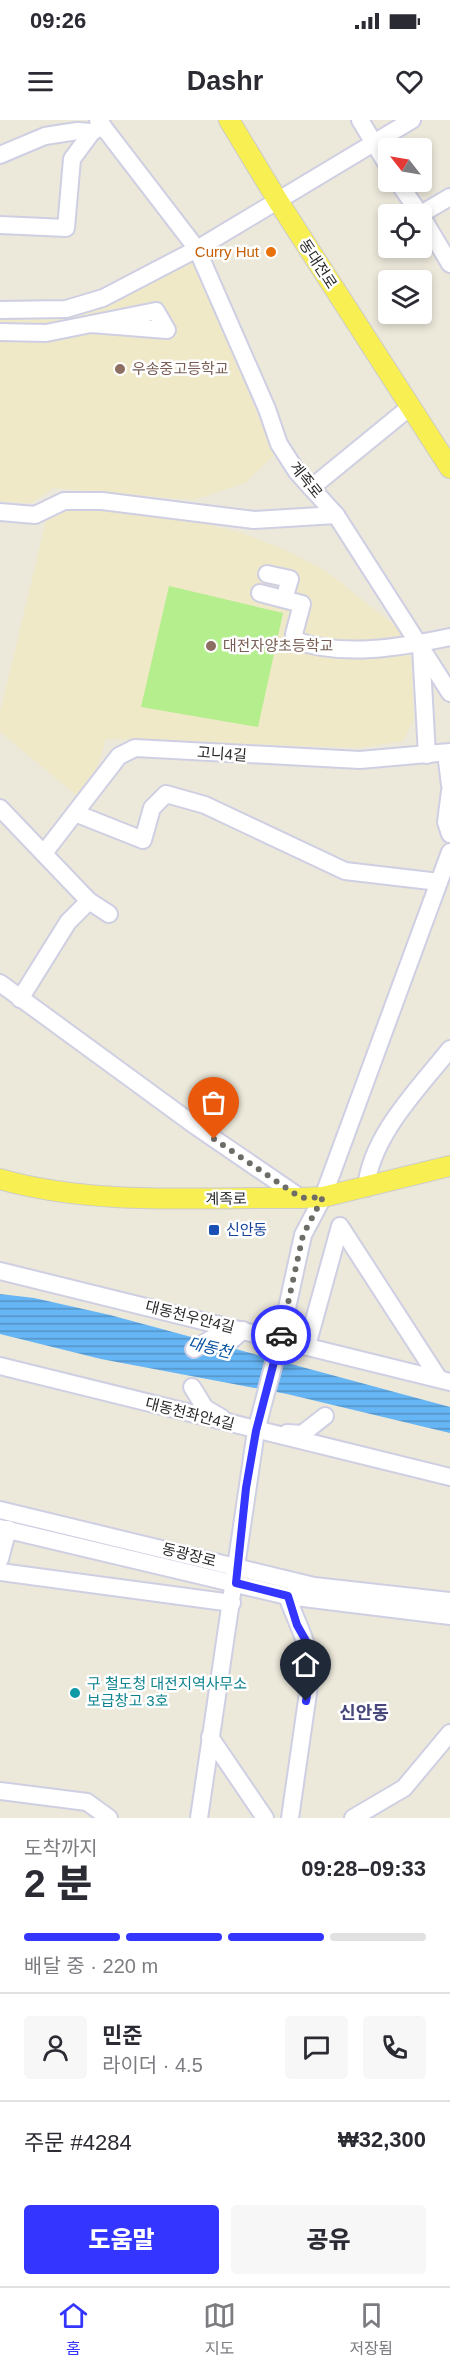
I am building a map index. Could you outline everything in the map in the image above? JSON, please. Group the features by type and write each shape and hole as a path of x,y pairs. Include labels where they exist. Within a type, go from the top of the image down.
{"main road":[{"name":"동대전로","path":"229,120 278,201 450,468"},
{"name":"계족로","path":"0,1179 28,1187 147,1199 301,1198 323,1197 366,1188 450,1166"}],"street":[{"path":"360,120 378,150"},
{"path":"0,310 66,309 103,298 197,249 412,120"},
{"path":"0,155 45,136 98,126"},
{"path":"0,225 66,228 72,159 98,126"},
{"name":"계족로","path":"98,126 197,249 267,410 279,444 297,472 336,515 421,643 450,693"},
{"path":"432,208 450,197"},
{"path":"432,234 450,264"},
{"path":"0,332 46,333 91,324"},
{"path":"311,488 410,407"},
{"path":"0,512 35,515 64,501 93,501 144,505 254,520 336,515"},
{"path":"267,574 290,579 284,599"},
{"path":"260,593 302,604 294,634 295,640 302,643 335,650 421,643 450,637"},
{"path":"421,643 427,754"},
{"name":"고니4길","path":"44,853 119,756 135,748 360,760 448,753"},
{"path":"448,753 450,785"},
{"path":"450,791 446,822 450,834"},
{"path":"75,813 143,840 152,808 166,794 206,805 345,871 444,878"},
{"path":"0,808 89,901 109,914"},
{"path":"199,1818 236,1575 246,1488 257,1428 279,1344 303,1235 323,1197 444,878 450,852"},
{"path":"20,999 68,922 89,901"},
{"path":"0,983 301,1198"},
{"path":"366,1188 368,1170 380,1141 450,1049"},
{"path":"308,1346 340,1226 444,1380"},
{"name":"대동천우안4길","path":"0,1271 243,1330 279,1344 308,1346 444,1380"},
{"path":"194,1349 211,1339 233,1339 243,1330"},
{"name":"대동천좌안4길","path":"0,1366 450,1477"},
{"path":"192,1387 205,1407 232,1425"},
{"path":"257,1428 302,1434 325,1416"},
{"name":"동광장로","path":"0,1510 236,1575 288,1596 450,1616"},
{"path":"0,1559 4,1529"},
{"name":"동광장로","path":"4,1529 236,1575 450,1601"},
{"path":"0,1572 232,1603"},
{"path":"288,1596 297,1625 310,1648 311,1672 290,1818"},
{"path":"353,1818 404,1788 450,1733"},
{"path":"210,1737 265,1818"},
{"path":"0,1791 87,1802 109,1818"}],"shaded area":[{"name":"우송중고등학교","path":"194,259 274,455 245,483 194,500 54,488 31,503 0,501 0,320 63,316 107,307"},
{"name":"대전자양초등학교","path":"66,505 145,509 242,533 285,550 326,571 403,632 411,660 414,719 403,741 360,748 106,739 97,768 76,795 0,732 0,712 47,517"}],"green space":[{"path":"169,586 283,613 258,727 141,707"}],"water":[{"name":"대동천","path":"0,1294 34,1298 110,1315 450,1407 450,1433 287,1394 101,1359 0,1334"}],"way so far":[{"path":"214,1139 301,1198 323,1197 303,1235 281,1335"}],"place":[{"name":"Curry Hut","path":"271,252"},
{"name":"우송중고등학교","path":"120,369"},
{"name":"대전자양초등학교","path":"211,646"},
{"name":"신안동","path":"214,1230"},
{"name":"구 철도청 대전지역사무소 보급창고 3호","path":"75,1693"}],"district":[{"name":"신안동","path":"364,1713"}],"route":[{"path":"281,1335 256,1431 246,1488 236,1583 288,1596 297,1625 310,1648 311,1672 306,1701"}]}
